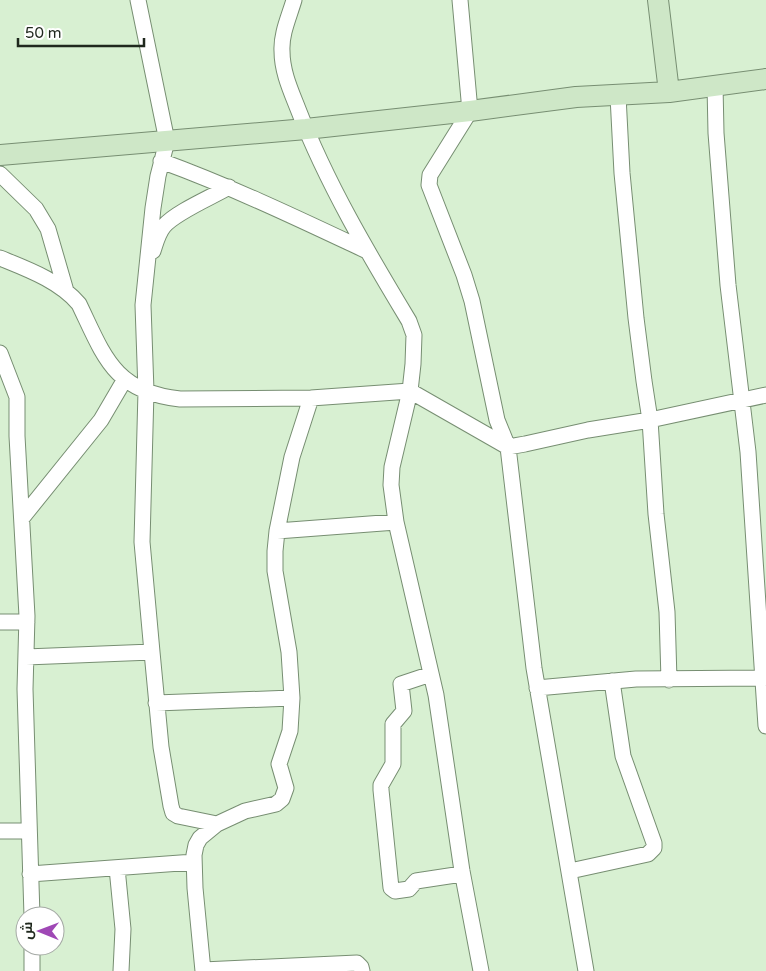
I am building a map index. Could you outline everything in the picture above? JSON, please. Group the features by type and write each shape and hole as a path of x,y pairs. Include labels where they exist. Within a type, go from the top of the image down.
{"street":[{"path":"138,0 167,142 161,161 153,208 143,306 146,391 142,542 156,703 161,747 173,813 184,818 216,824"},
{"path":"294,0 282,41 282,57 286,76 306,129 345,212 412,328 414,335 410,391 391,476 396,522 436,695 462,874 481,971"},
{"path":"460,0 470,111 430,175 429,185 464,275 472,301 497,420 508,446 537,688 586,971"},
{"path":"658,0 669,92"},
{"path":"0,155 306,129 576,97 669,92 766,79"},
{"path":"715,85 716,133 728,285 740,400 748,452 766,726"},
{"path":"618,96 622,173 636,318 650,420 656,514 668,634 668,680"},
{"path":"161,161 275,207 367,251"},
{"path":"0,174 36,209 48,229 66,291"},
{"path":"145,276 157,237 165,225 229,187"},
{"path":"0,258 45,278 66,291 79,304 108,362 125,379 138,387 169,398 311,398 410,391 508,446 650,420 766,395"},
{"path":"0,353 17,397 17,436 27,622 25,689 32,906"},
{"path":"22,518 101,420 125,379"},
{"path":"311,398 292,457 277,531 275,552 275,571 288,652 292,698 290,731 279,764 285,783 284,794 276,804 245,811 216,824 200,838 196,845 194,862 203,970 357,963 361,966 362,971"},
{"path":"277,531 396,522"},
{"path":"0,622 27,622"},
{"path":"26,657 152,652"},
{"path":"432,674 401,684 404,711 393,724 393,764 382,785 391,888 395,891 406,890 416,881 462,874"},
{"path":"537,688 636,679 763,678"},
{"path":"570,871 648,854 654,848 648,825 623,756 612,681"},
{"path":"156,703 292,698"},
{"path":"0,831 29,831"},
{"path":"30,874 194,862"},
{"path":"117,868 122,929 122,971"},
{"path":"32,956 32,971"}]}
